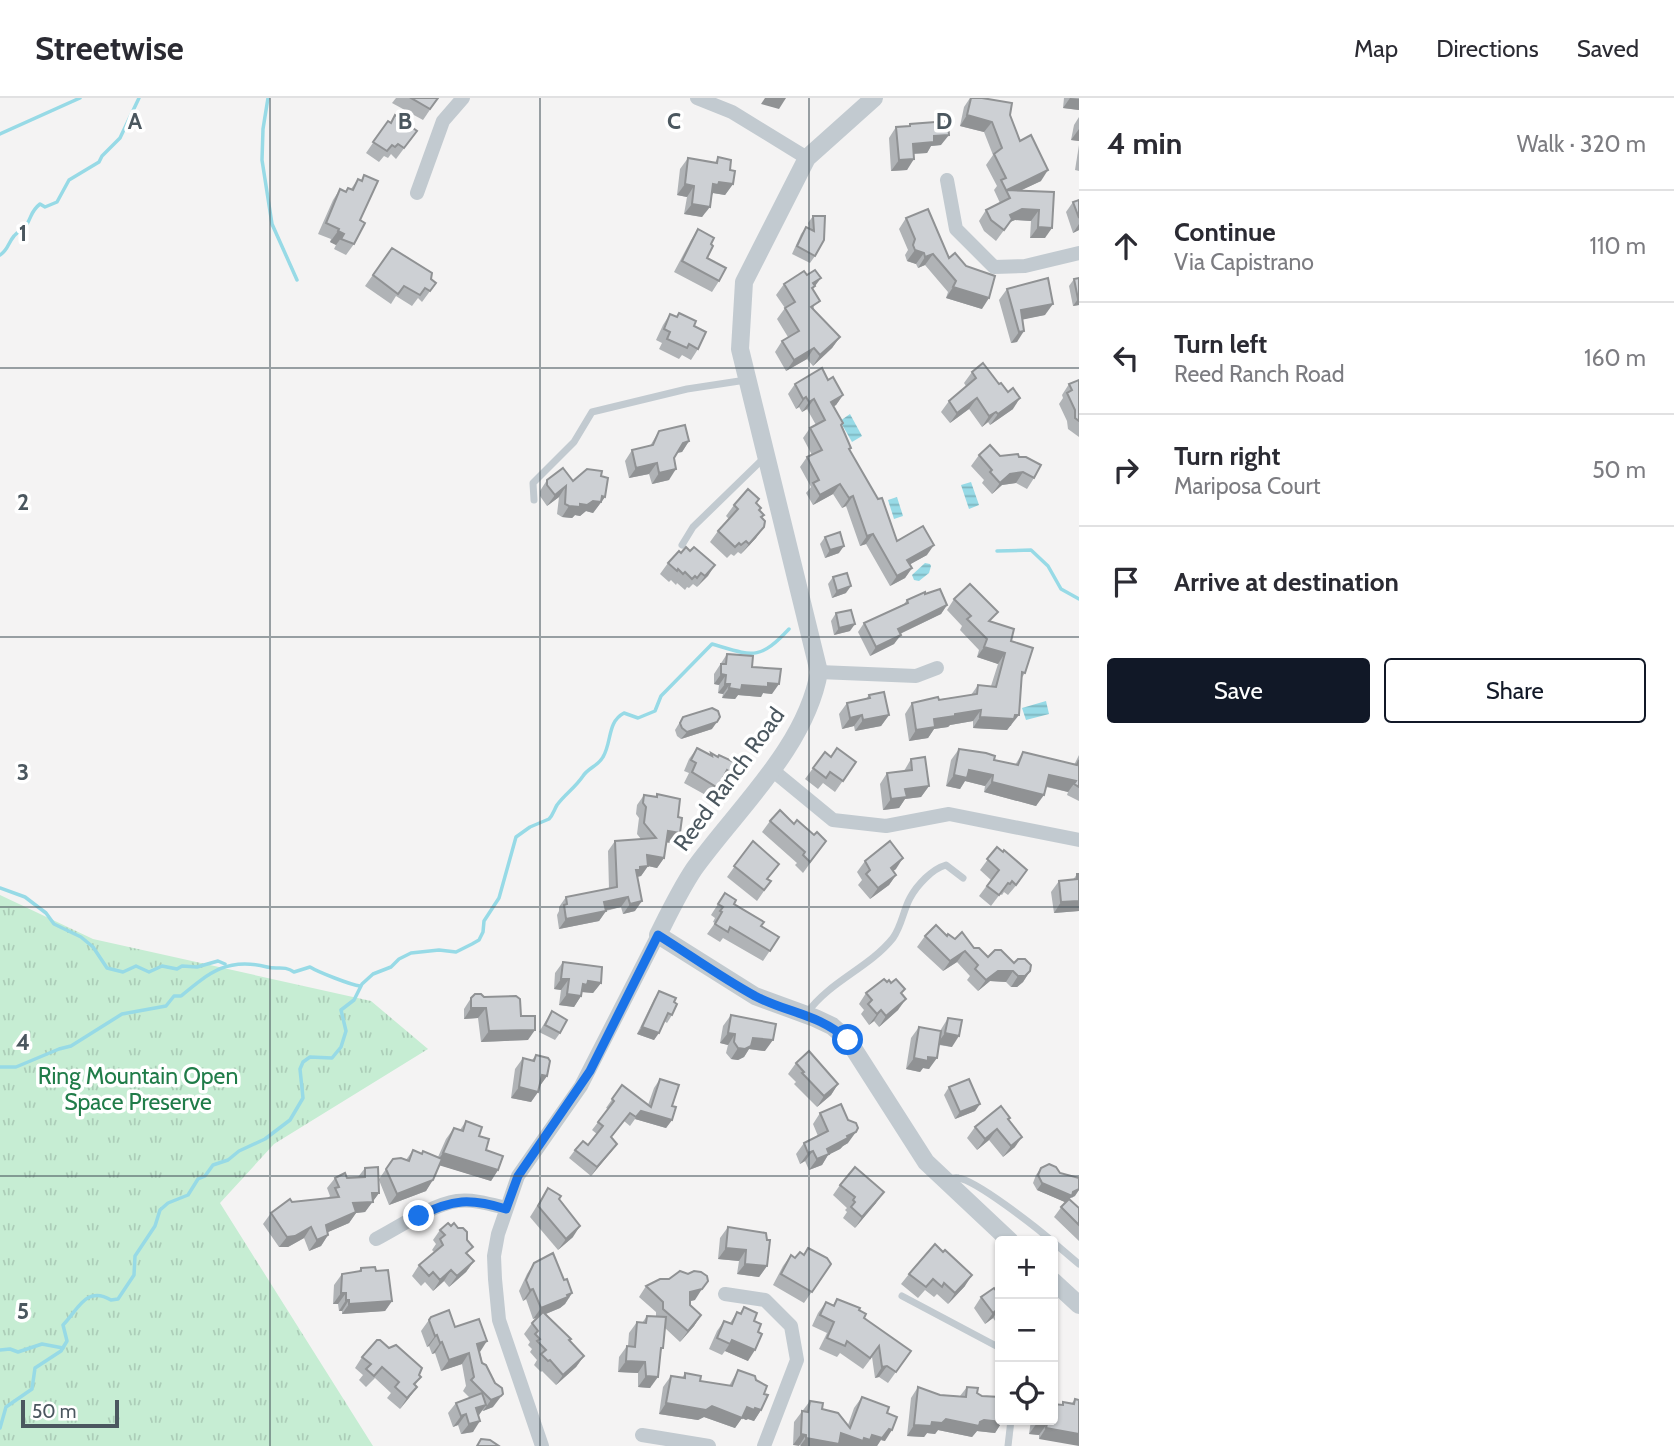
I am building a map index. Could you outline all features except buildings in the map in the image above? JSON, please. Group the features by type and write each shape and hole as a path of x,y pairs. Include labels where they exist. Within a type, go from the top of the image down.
{"street":[{"path":"417,193 443,121 463,98"},
{"path":"697,98 732,112 807,158"},
{"name":"Reed Ranch Road","path":"542,1446 499,1320 494,1256 518,1176 587,1076 694,869 801,726 816,691 819,672 740,349 744,282 807,158 874,98"},
{"path":"947,180 956,229 993,267 1025,266 1079,253"},
{"path":"819,672 916,676 937,668"},
{"path":"771,769 833,820 886,826 949,814 1079,840"},
{"path":"658,935 755,996 832,1026 848,1040 926,1162 1005,1236"},
{"path":"376,1238 441,1205 458,1201 484,1202 506,1209"},
{"path":"1058,1286 1079,1305"},
{"path":"725,1294 765,1300 791,1326 797,1360 764,1446"},
{"path":"642,1435 709,1446"}],"lane":[{"path":"534,500 533,483 574,442 592,412 687,389 747,380"},
{"path":"682,545 701,519 766,457"},
{"path":"805,1015 818,998 879,953 902,925 909,899 937,867 946,865 963,878"},
{"path":"945,1180 957,1177 969,1182 1045,1236"},
{"path":"1058,1247 1079,1264"},
{"path":"902,1296 995,1345"},
{"path":"1008,1446 1011,1425"}],"green space":[{"name":"Ring Mountain Open Space Preserve","path":"0,895 93,939 371,1001 428,1049 274,1144 220,1203 373,1446 0,1446"}],"water":[{"path":"850,414 862,436 852,442 840,421"},
{"path":"971,482 979,505 969,509 961,485"},
{"path":"897,497 903,516 894,519 888,500"},
{"path":"925,563 931,566 929,573 919,581 914,580 912,575"},
{"path":"1046,701 1049,714 1026,720 1022,708"}],"waterway":[{"path":"0,134 80,98"},
{"path":"0,255 14,236 26,226 33,211 40,204 45,207 57,202 69,180 99,162 120,138 139,98"},
{"path":"268,98 262,160 272,224 297,280"},
{"path":"997,551 1031,550 1048,566 1061,589 1079,599"},
{"path":"0,1428 6,1407 32,1389 35,1368 61,1351 67,1341 63,1325 83,1301 95,1295 111,1300 118,1299 134,1275 135,1256 155,1226 160,1210 168,1203 188,1195 198,1179 205,1176 213,1165 228,1160 239,1151 265,1139 290,1120 303,1098 300,1069 303,1062 310,1057 332,1058 341,1047 346,1031 341,1010 354,1000 362,984 373,974 391,967 411,953 439,950 456,952 479,940 484,921 499,898 516,837 549,819 560,801 585,773 601,760 612,727 619,717 624,713 638,718 655,711 661,696 712,644 755,653 770,647 789,629"},
{"path":"0,888 25,897 46,913 54,924 81,937 93,947 107,968 123,972 136,966 149,972 162,966 177,969 218,961 225,964"},
{"path":"0,1067 16,1067 71,1046 122,1014 166,1006 174,996 181,996 201,980 230,965 253,964 294,972 310,967 360,986"},
{"path":"0,1350 18,1352 42,1344 63,1348"}],"route":[{"path":"419,1216 441,1205 458,1201 484,1202 506,1209 518,1176 590,1071 658,935 755,996 832,1026 848,1040"}]}
